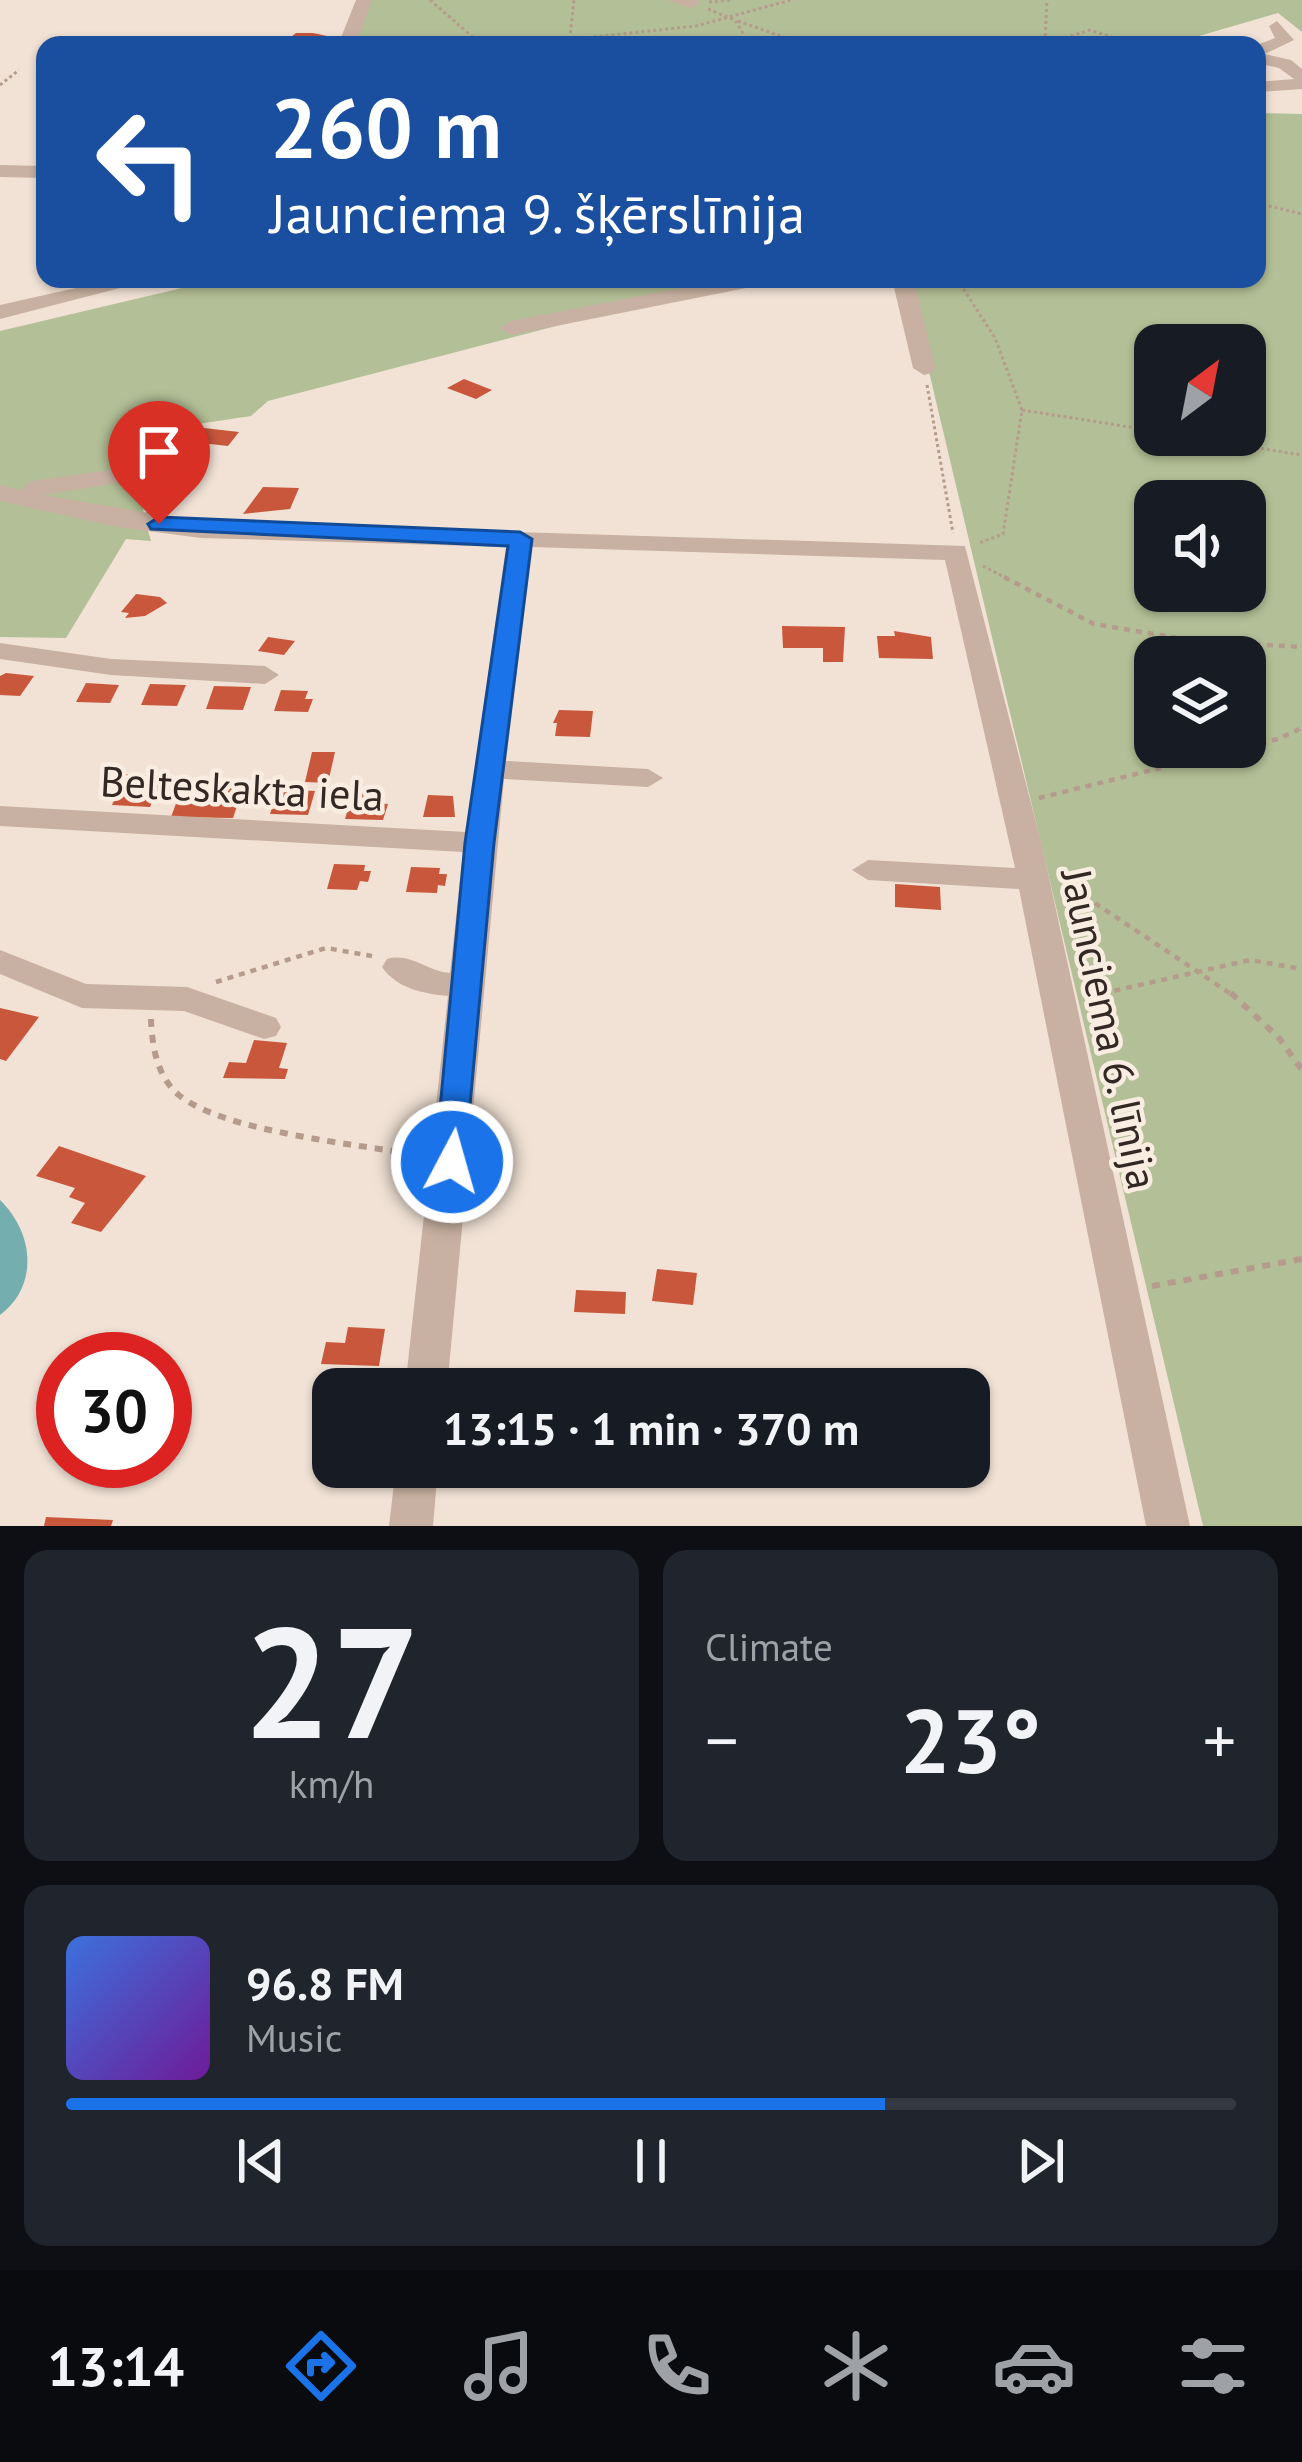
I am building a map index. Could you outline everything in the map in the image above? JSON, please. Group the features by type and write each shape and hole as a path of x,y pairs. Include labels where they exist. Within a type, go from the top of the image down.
{"street":[{"path":"350,36 364,0"},
{"path":"1266,49 1285,40 1277,26"},
{"path":"1266,55 1302,61"},
{"path":"1266,57 1285,64 1302,81"},
{"path":"1266,88 1302,81"},
{"path":"1266,91 1302,97"},
{"path":"0,171 36,172"},
{"path":"0,312 99,288"},
{"path":"511,328 715,288"},
{"path":"905,288 924,368"},
{"path":"1,493 152,470"},
{"path":"1,493 118,519 200,530 956,552"},
{"path":"428,1368 480,843 520,539"},
{"name":"Jaunciema 6. līnija","path":"956,552 1030,864 1168,1526"},
{"path":"0,651 111,667 266,675"},
{"path":"489,770 648,778"},
{"name":"Belteskakta iela","path":"0,816 480,843"},
{"path":"868,870 1030,864"},
{"path":"0,961 82,996 187,999 264,1027"},
{"path":"399,968 429,982 468,985"},
{"path":"411,1526 415,1488"}],"path":[{"path":"430,0 472,36"},
{"path":"571,36 574,0"},
{"path":"555,36 735,20 790,0"},
{"path":"1044,36 1047,0"},
{"path":"683,1 780,36"},
{"path":"735,20 744,36"},
{"path":"1069,36 1090,29 1110,36"},
{"path":"0,85 19,70"},
{"path":"1266,205 1302,214"},
{"path":"956,552 1003,534 1022,410 995,338 963,288"},
{"path":"924,368 956,552"},
{"path":"1022,410 1134,428"},
{"path":"1266,449 1302,455"},
{"path":"956,552 1094,624 1195,641 1302,647"},
{"path":"1016,804 1278,740 1302,728"},
{"path":"1030,864 1101,914 1200,969 1253,1006 1302,1070"},
{"path":"187,999 264,964 326,948 359,951 399,968"},
{"path":"1058,1004 1250,960 1302,969"},
{"path":"150,1001 152,1053 180,1097 226,1115 452,1162"},
{"path":"1117,1292 1302,1259"}],"green space":[{"path":"370,0 1302,0 1302,32 1278,13 1199,36 357,36"},
{"path":"1266,113 1302,114 1302,1526 1203,1526 909,288 1266,288"},
{"path":"182,288 702,288 268,401 251,416 191,425 147,469 143,514 151,541 126,539 66,638 0,637 0,331"}],"water":[{"path":"0,1200 20,1228 27,1259 21,1289 0,1315"}],"building":[{"path":"464,379 492,390 476,399 447,388"},
{"path":"195,427 239,432 228,446 184,441"},
{"path":"263,487 299,488 290,509 243,514"},
{"path":"153,498 184,499 168,515 146,514"},
{"path":"136,594 160,597 167,603 145,616 125,618 129,613 121,612"},
{"path":"782,626 845,627 843,662 823,662 823,648 783,648"},
{"path":"894,631 931,637 933,659 879,658 877,636 895,636"},
{"path":"268,637 295,641 284,655 258,651"},
{"path":"0,676 34,676 20,696 0,695"},
{"path":"86,683 119,685 110,703 76,702"},
{"path":"150,684 186,685 177,706 141,705"},
{"path":"214,686 251,687 243,710 206,709"},
{"path":"281,690 308,691 305,699 313,699 308,712 274,711"},
{"path":"559,710 593,711 590,737 555,736 557,723 553,723"},
{"path":"312,752 335,752 328,783 305,782"},
{"path":"125,774 175,777 166,799 154,798 150,807 112,805"},
{"path":"184,782 236,784 232,796 240,797 233,818 171,817"},
{"path":"278,789 315,791 308,815 270,814"},
{"path":"353,792 380,793 378,803 388,804 383,820 345,819"},
{"path":"428,795 453,796 455,817 423,817"},
{"path":"334,864 365,865 364,871 371,871 368,882 360,881 357,890 327,889"},
{"path":"411,867 440,868 439,874 447,874 445,886 438,885 437,893 406,892"},
{"path":"895,884 940,887 941,910 895,907"},
{"path":"0,1008 39,1017 6,1061 0,1059"},
{"path":"254,1040 287,1043 279,1068 288,1069 285,1079 223,1078 229,1062 246,1063"},
{"path":"59,1146 146,1176 101,1232 71,1223 85,1203 69,1197 75,1188 36,1176"},
{"path":"657,1269 697,1273 693,1305 652,1301"},
{"path":"576,1290 626,1292 625,1314 574,1312"},
{"path":"348,1327 385,1329 379,1366 321,1364 326,1342 345,1343"},
{"path":"46,1517 113,1520 111,1526 44,1526"}],"route":[{"path":"159,524 200,530 520,539 480,843 452,1162"}]}
